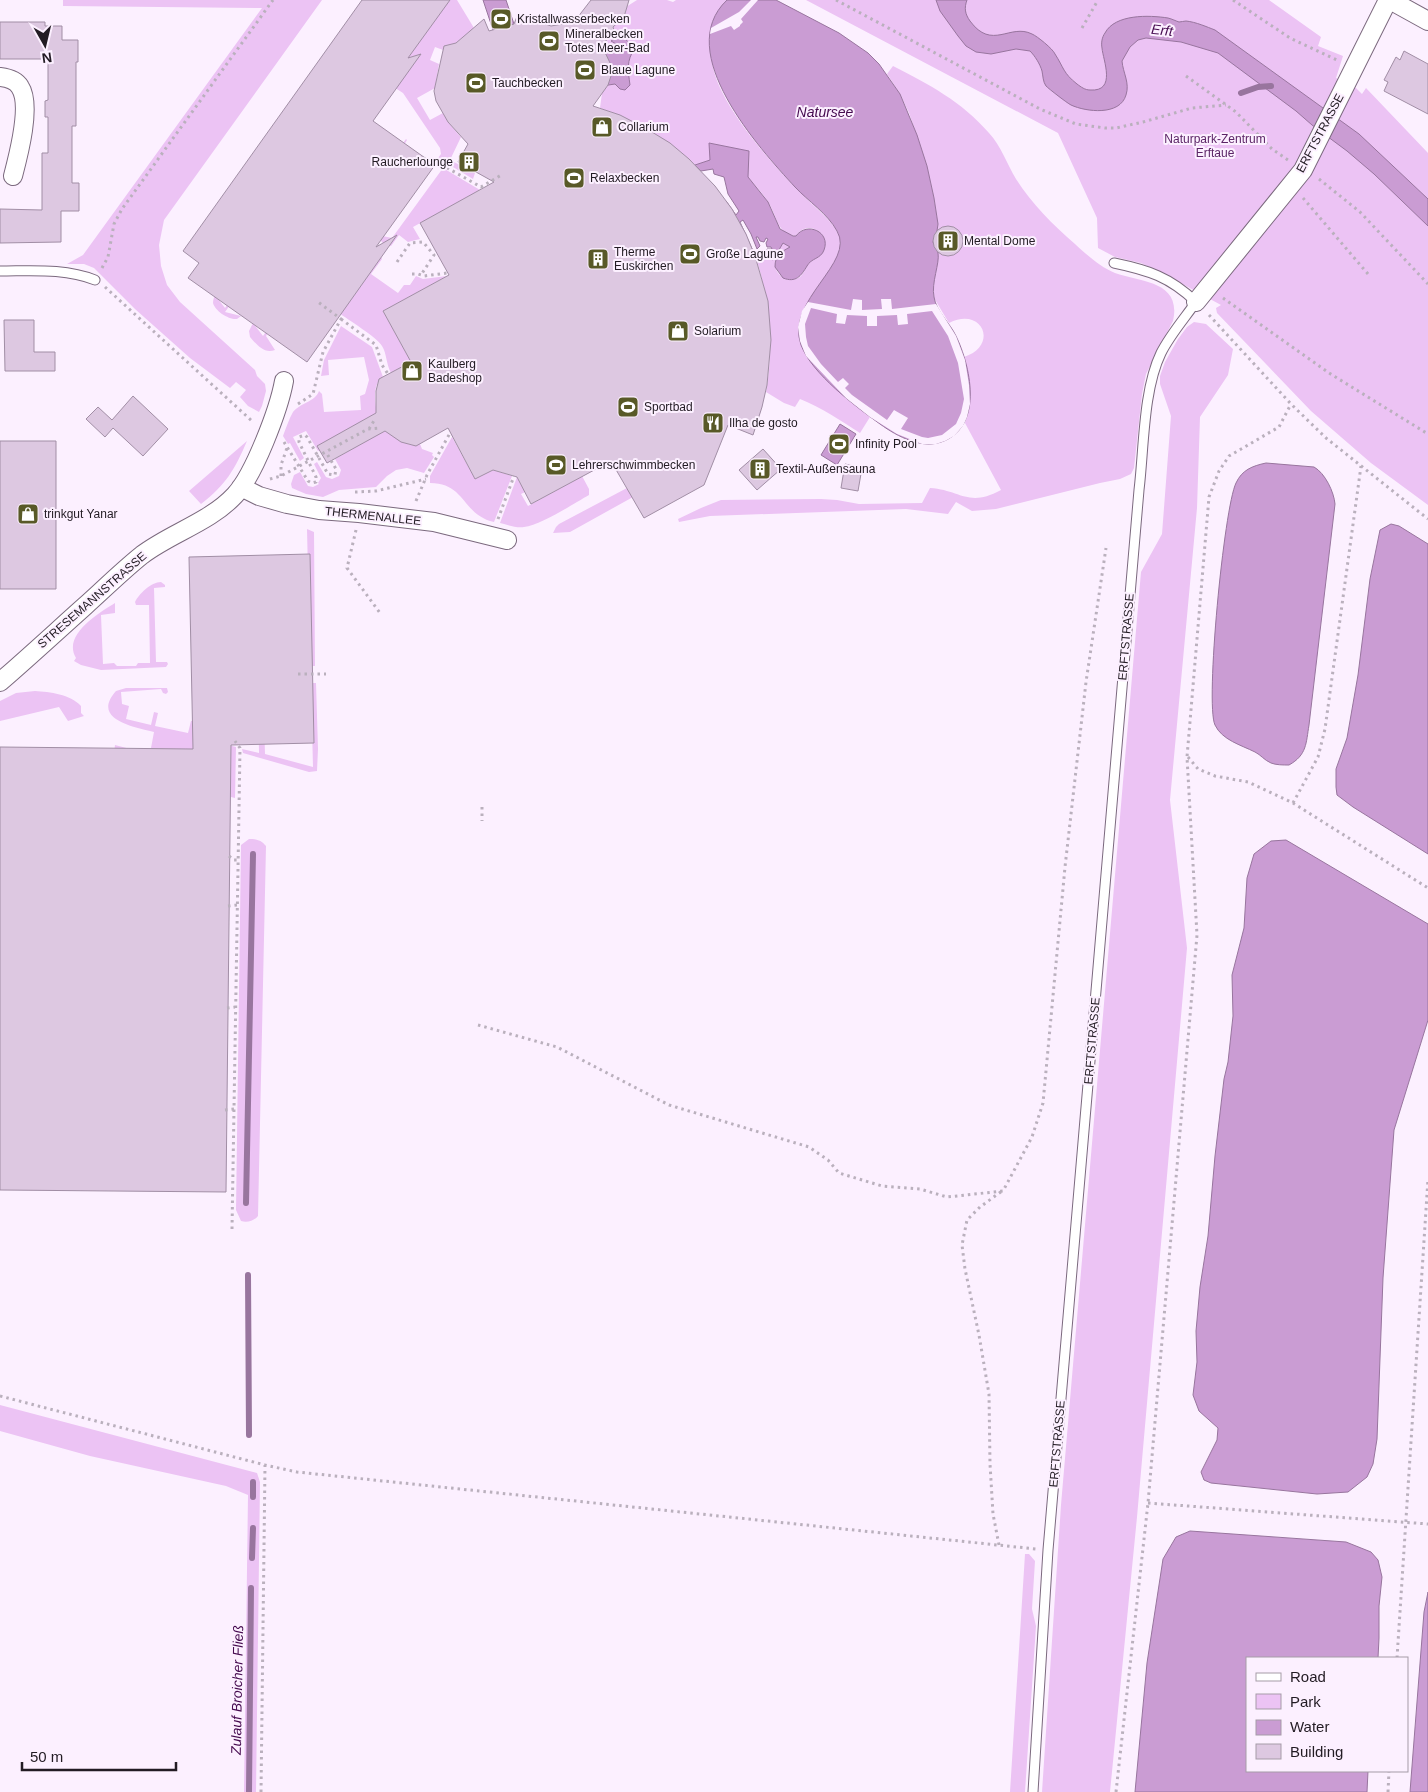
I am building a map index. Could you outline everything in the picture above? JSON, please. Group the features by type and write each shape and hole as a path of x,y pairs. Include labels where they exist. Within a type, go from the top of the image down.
{"street":[{"name":"ERFTSTRASSE","path":"1196,302 1305,165 1389,0"},
{"path":"1389,0 1428,21"},
{"path":"0,77 9,78 16,83 21,88 24,97 24,132 12,176"},
{"name":"STRESEMANNSTRASSE","path":"0,682 127,568 162,542 224,505 241,487 268,431 278,406 284,381"},
{"name":"THERMENALLEE","path":"241,487 259,496 288,504 319,510 434,522 500,538"}],"lane":[{"path":"1114,263 1144,269 1162,277 1182,288 1196,302"},
{"path":"0,271 62,271 80,274 95,280"},
{"name":"ERFTSTRASSE","path":"1033,1792 1048,1550 1139,490 1148,406 1153,375 1161,354 1196,302"}],"path":[{"path":"273,0 122,209 111,234 108,258 95,280 252,421 282,439 308,481 314,483 316,477 298,442 301,436 305,435 307,437 328,474 334,475 336,469 326,452"},
{"path":"836,0 1040,110 1076,124 1098,128 1116,128 1192,108 1226,105"},
{"path":"1082,28 1098,0"},
{"path":"1233,0 1290,38 1354,67"},
{"path":"1186,76 1236,112 1272,149 1305,165 1360,212 1428,284"},
{"path":"422,158 435,161 480,187 503,174"},
{"path":"1290,185 1304,198 1368,274"},
{"path":"397,262 410,243 423,242 434,255 421,275"},
{"path":"412,274 424,276 447,272"},
{"path":"1208,289 1234,305 1329,373 1428,434"},
{"path":"318,302 376,345 382,365 388,374"},
{"path":"1196,302 1291,404 1326,438 1428,519"},
{"path":"292,408 313,394 323,352 341,319"},
{"path":"1116,1792 1148,1503 1197,935 1187,757 1209,497 1219,471 1229,456 1279,427 1291,404"},
{"path":"368,429 375,419"},
{"path":"288,472 368,429 380,428"},
{"path":"350,492 376,491 426,479 450,433"},
{"path":"281,476 281,465 288,448"},
{"path":"1293,804 1318,757 1325,729 1361,466"},
{"path":"269,472 274,482"},
{"path":"500,538 514,476"},
{"path":"359,513 347,568 380,613"},
{"path":"998,1545 993,1514 990,1464 989,1394 962,1245 967,1220 980,1207 1003,1191 1032,1137 1043,1103 1064,867 1081,721 1106,548"},
{"path":"298,674 326,674"},
{"path":"232,1229 240,748 235,742"},
{"path":"1187,757 1198,769 1215,776 1248,782 1293,804 1428,888"},
{"path":"482,807 482,821"},
{"path":"229,856 237,860"},
{"path":"228,906 237,905"},
{"path":"227,1008 235,1007"},
{"path":"478,1026 557,1047 669,1105 809,1147 828,1160 839,1173 882,1186 920,1189 947,1197 1003,1191"},
{"path":"225,1110 234,1109"},
{"path":"1397,1657 1428,1179"},
{"path":"0,1396 265,1465 306,1473 1048,1550"},
{"path":"261,1792 265,1465"},
{"path":"1148,1503 1428,1524"},
{"path":"1388,1792 1389,1772"}],"green space":[{"path":"63,0 322,0 164,220 159,245 161,266 167,285 180,302 255,370 257,376 265,384 266,391 259,412 248,406 240,397 246,390 236,382 230,388 190,358 135,309 94,268 84,264 67,264 83,255 262,8 63,6"},
{"path":"447,0 457,0 474,28 456,43 449,45 443,50 435,47 430,60 439,64 435,88 417,98 430,120 443,113 461,137 450,160 475,173 473,179 438,158 441,154 440,148 403,93 389,84 225,312 241,316 237,319 230,318 216,309 213,303 215,295 225,308"},
{"path":"637,0 667,0 673,2 676,0 727,0 716,14 712,58 723,94 747,132 790,182 831,222 840,238 839,255 806,306 800,328 800,341 824,376 846,398 870,417 860,433 831,414 800,399 795,407 784,403 766,392 770,359 768,309 757,261 764,254 773,260 783,243 790,247 781,252 777,257 776,267 785,279 796,279 802,275 810,262 821,254 824,240 821,234 809,228 802,230 796,236 785,232 778,223 768,202 755,186 710,143 710,160 695,165 673,147 650,132 600,108 602,93 608,85 615,84 617,86 628,76 629,49 625,40 620,37 611,41 618,45 615,50 602,49 596,40 603,45 614,30 613,25 624,16 626,7"},
{"name":"Naturpark-Zentrum Erftaue","path":"806,0 1269,0 1321,37 1318,46 1343,56 1336,78 1356,88 1362,94 1366,88 1428,153 1428,505 1371,463 1311,411 1217,313 1216,308 1221,305 1141,263 1115,257 1098,248 1097,218 1058,133"},
{"path":"893,66 944,95 978,122 997,144 1016,179 1036,206 1089,256 1115,273 1157,285 1171,298 1174,308 1173,321 1146,374 1134,468 1131,474 1120,479 996,509 972,511 956,502 948,514 906,509 710,516 679,522 678,519 721,500 821,499 859,504 922,503 930,488 941,489 972,498 980,498 1001,490 965,423 970,398 964,357 975,352 981,345 984,337 978,323 971,320 961,319 949,323 934,298 933,284 938,252 933,242 938,224 934,198 927,166 909,113 887,74"},
{"path":"406,139 404,145 266,336 275,350 267,351 261,348 250,337 249,331 253,323 263,336"},
{"path":"443,168 480,190 413,227 420,239 408,242 399,235 391,246 383,243 378,235 392,238"},
{"path":"381,256 382,259 371,274 398,293 404,285 410,285 416,276 423,279 447,276 383,311 411,362 391,373 384,349 379,342 338,312"},
{"path":"1194,322 1206,324 1233,349 1228,375 1200,417 1197,508 1170,800 1187,948 1137,1517 1110,1792 1042,1792 1061,1505 1141,572 1162,534 1171,416 1160,384 1160,376 1165,362 1178,339 1187,327"},
{"path":"341,326 372,347 383,377 377,384 376,389 377,413 318,446 320,450 318,451 306,431 293,437 304,458 300,461 290,443 288,444 283,436 296,409 314,398 319,391 322,394 324,412 361,410 360,396 365,394 369,380 364,357 328,360 329,375 321,376 324,360"},
{"path":"386,429 406,443 411,445 420,444 422,449 433,453 434,457 424,473 407,468 396,470 376,487 339,490 323,497 306,494 292,488 291,484 294,475 300,472 308,486 313,487 319,484 321,478 314,464 317,462 326,477 332,479 339,476 341,470 335,459"},
{"path":"452,437 475,479 493,470 512,476 494,522 476,513 451,488 442,484 430,483 430,476"},
{"path":"247,441 229,476 201,504 189,491"},
{"path":"582,476 589,489 589,495 566,509 524,527 500,523 517,477 525,492 521,494 528,506"},
{"path":"627,488 633,497 570,532 553,533 559,524"},
{"path":"307,529 314,532 315,666 307,666 310,661"},
{"path":"161,582 165,587 154,588 156,662 167,662 166,667 101,670 81,665 74,661 76,658 73,649 74,641 78,633 92,619 115,603 115,613 101,615 103,664 114,663 117,666 136,666 138,663 150,663 149,605 136,605 135,602 146,589 153,584"},
{"path":"305,683 316,683 317,771 309,772 243,753 242,749 259,753 258,689 263,689 265,754 313,767 311,688"},
{"path":"197,686 217,686 222,690 210,691 211,740 236,747 235,798 211,792 218,781 203,773 193,787 189,785 197,772 147,759 136,772 133,770 142,757 126,753 116,766 113,762 115,745 153,755 155,750 151,748 154,732 118,720 108,709 109,701 116,691 126,688 167,688 168,692 166,694 161,689 121,692 122,704 129,706 126,719 151,725 154,712 158,713 155,726 188,733 191,721 205,720 205,693 192,694 192,690"},
{"path":"35,691 66,696 81,706 81,713 84,716 68,721 59,707 0,721 0,701 16,693"},
{"path":"249,839 259,840 266,846 258,1216 246,1222 241,1221 236,1210 241,845"},
{"path":"0,1405 257,1473 260,1482 256,1792 244,1792 248,1495 226,1486 90,1456 0,1431"},
{"path":"1025,1554 1029,1554 1035,1561 1032,1609 1036,1626 1025,1792 1010,1792"}],"water":[{"name":"Kristallwasserbecken","path":"483,0 506,0 514,24 493,30"},
{"name":"Natursee","path":"727,0 776,0 839,33 868,53 879,64 900,94 917,135 927,166 934,198 938,224 933,242 938,252 933,292 935,302 956,336 966,362 969,377 969,408 965,422 957,433 944,441 928,444 919,443 887,429 835,389 814,367 801,345 799,328 803,313 810,298 837,256 840,243 837,231 833,225 761,149 727,98 715,72 709,46 713,21"},
{"name":"Erft","path":"936,0 967,0 965,8 968,18 978,30 986,34 1001,35 1024,32 1034,35 1054,52 1069,77 1088,90 1098,89 1106,81 1102,40 1110,27 1116,22 1133,17 1160,17 1179,22 1194,22 1215,30 1359,134 1428,199 1428,226 1347,151 1218,53 1181,42 1146,38 1138,40 1130,47 1122,61 1127,82 1127,91 1123,102 1110,109 1085,109 1071,105 1046,86 1040,66 1030,51 1016,49 991,54 976,52 966,46 940,11"},
{"name":"Blaue Lagune","path":"617,37 624,38 635,48 629,61 630,85 625,90 620,89 615,84 602,86 602,49 615,50 618,45 611,41"},
{"path":"709,143 749,151 748,177 768,202 780,229 796,236 806,229 812,229 824,238 823,253 809,263 798,278 791,280 783,278 775,267 779,254 790,247 783,243 773,260 764,254 767,249 772,249 767,247 768,239 766,238 764,242 756,237 760,246 757,249 743,220 740,222 753,251 729,263 704,216 726,201 736,215 739,211 728,194 724,177 714,174 713,169 701,171 695,165 710,160"},
{"name":"Infinity Pool","path":"840,424 856,434 837,465 821,455"},
{"path":"1266,463 1314,467 1328,483 1335,504 1307,737 1302,753 1289,765 1271,763 1255,752 1222,735 1215,725 1213,710 1212,682 1217,606 1231,500 1236,483 1241,475 1252,467"},
{"path":"1391,524 1399,526 1428,544 1428,854 1353,807 1337,795 1336,787 1336,769 1347,738 1358,675 1370,579 1380,530"},
{"path":"1286,840 1428,924 1428,1020 1394,1130 1383,1278 1377,1439 1373,1464 1367,1477 1348,1492 1317,1494 1211,1483 1204,1480 1201,1472 1217,1440 1218,1428 1199,1411 1193,1395 1197,1362 1196,1331 1200,1287 1208,1236 1215,1156 1233,1016 1232,975 1244,928 1247,878 1254,854 1271,841"},
{"path":"1190,1531 1346,1542 1371,1552 1378,1560 1382,1577 1379,1606 1378,1657 1246,1657 1246,1772 1368,1772 1367,1792 1135,1792 1147,1663 1163,1559 1176,1537"},
{"path":"1428,1592 1428,1792 1410,1792 1424,1612"}],"pier":[{"path":"751,0 758,0 741,19 743,22 740,26 734,30 731,26 710,34 711,28 739,12"},
{"path":"853,299 862,300 862,310 882,309 881,299 891,299 892,309 936,304 956,336 965,360 969,385 970,404 967,417 963,426 954,436 936,444 922,444 897,434 870,417 846,398 806,356 800,341 798,327 802,311 808,302 851,310","holes":["811,308 837,314 836,323 845,324 847,315 867,316 867,326 877,326 877,316 897,315 898,325 908,324 907,314 932,311 948,336 958,363 964,399 956,424 942,435 928,438 922,437 901,429 908,418 894,410 887,420 852,395 845,388 849,384 843,378 838,382 821,364 808,346 806,337 805,324"]}],"building":[{"path":"362,0 450,0 408,58 421,54 373,121 435,165 376,247 397,235 307,362 188,278 199,263 183,251"},
{"name":"Therme Euskirchen","path":"591,0 629,0 624,17 613,27 614,30 602,46 611,65 611,76 608,85 593,106 620,115 647,129 670,143 689,159 715,186 732,209 746,234 755,256 768,301 771,340 767,385 753,435 728,425 704,485 644,518 611,461 531,504 517,477 493,470 475,479 448,428 416,446 401,442 385,431 327,463 317,446 376,413 376,391 379,379 411,362 383,311 449,275 420,223 494,182 458,162 468,144 448,122 436,101 434,91 444,46 456,43 484,19 489,31 514,24 518,14 551,26 574,22"},
{"path":"0,22 45,22 45,26 62,26 62,40 78,40 76,126 72,126 72,183 79,183 79,211 61,211 61,242 0,243 0,209 42,210 42,153 48,153 48,117 45,117 45,101 48,100 48,62 44,62 44,59 0,59"},
{"path":"1404,51 1428,64 1428,114 1384,91 1388,82 1384,80 1396,57 1400,60"},
{"name":"Mental Dome","path":"948,226 954,227 962,235 962,247 954,255 948,256 942,255 934,247 933,241 934,235 942,227"},
{"path":"4,320 34,320 34,352 55,352 55,371 5,371"},
{"path":"133,396 168,429 143,456 113,428 105,437 86,419 98,407 112,420"},
{"name":"trinkgut Yanar","path":"0,441 56,441 56,589 0,589"},
{"name":"Textil-Außensauna","path":"763,449 781,469 757,490 739,470"},
{"path":"845,464 862,468 858,491 841,488"},
{"path":"310,554 314,743 231,745 226,1192 0,1190 0,747 193,749 189,557"}],"waterway":[{"path":"1241,93 1258,87 1271,86"},
{"path":"246,1203 253,854"},
{"path":"248,1275 249,1435"},
{"name":"Zulauf Broicher Fließ","path":"253,1482 253,1497"},
{"name":"Zulauf Broicher Fließ","path":"252,1558 253,1528"},
{"name":"Zulauf Broicher Fließ","path":"249,1792 251,1588"}],"place":[{"name":"Kristallwasserbecken","path":"501,19"},
{"name":"Mineralbecken Totes Meer-Bad","path":"549,41"},
{"name":"Blaue Lagune","path":"585,70"},
{"name":"Tauchbecken","path":"476,83"},
{"name":"Collarium","path":"602,127"},
{"name":"Raucherlounge","path":"469,162"},
{"name":"Relaxbecken","path":"574,178"},
{"name":"Mental Dome","path":"948,241"},
{"name":"Große Lagune","path":"690,254"},
{"name":"Therme Euskirchen","path":"598,259"},
{"name":"Solarium","path":"678,331"},
{"name":"Kaulberg Badeshop","path":"412,371"},
{"name":"Sportbad","path":"628,407"},
{"name":"Ilha de gosto","path":"713,423"},
{"name":"Infinity Pool","path":"839,444"},
{"name":"Lehrerschwimmbecken","path":"556,465"},
{"name":"Textil-Außensauna","path":"760,469"},
{"name":"trinkgut Yanar","path":"28,514"}]}
